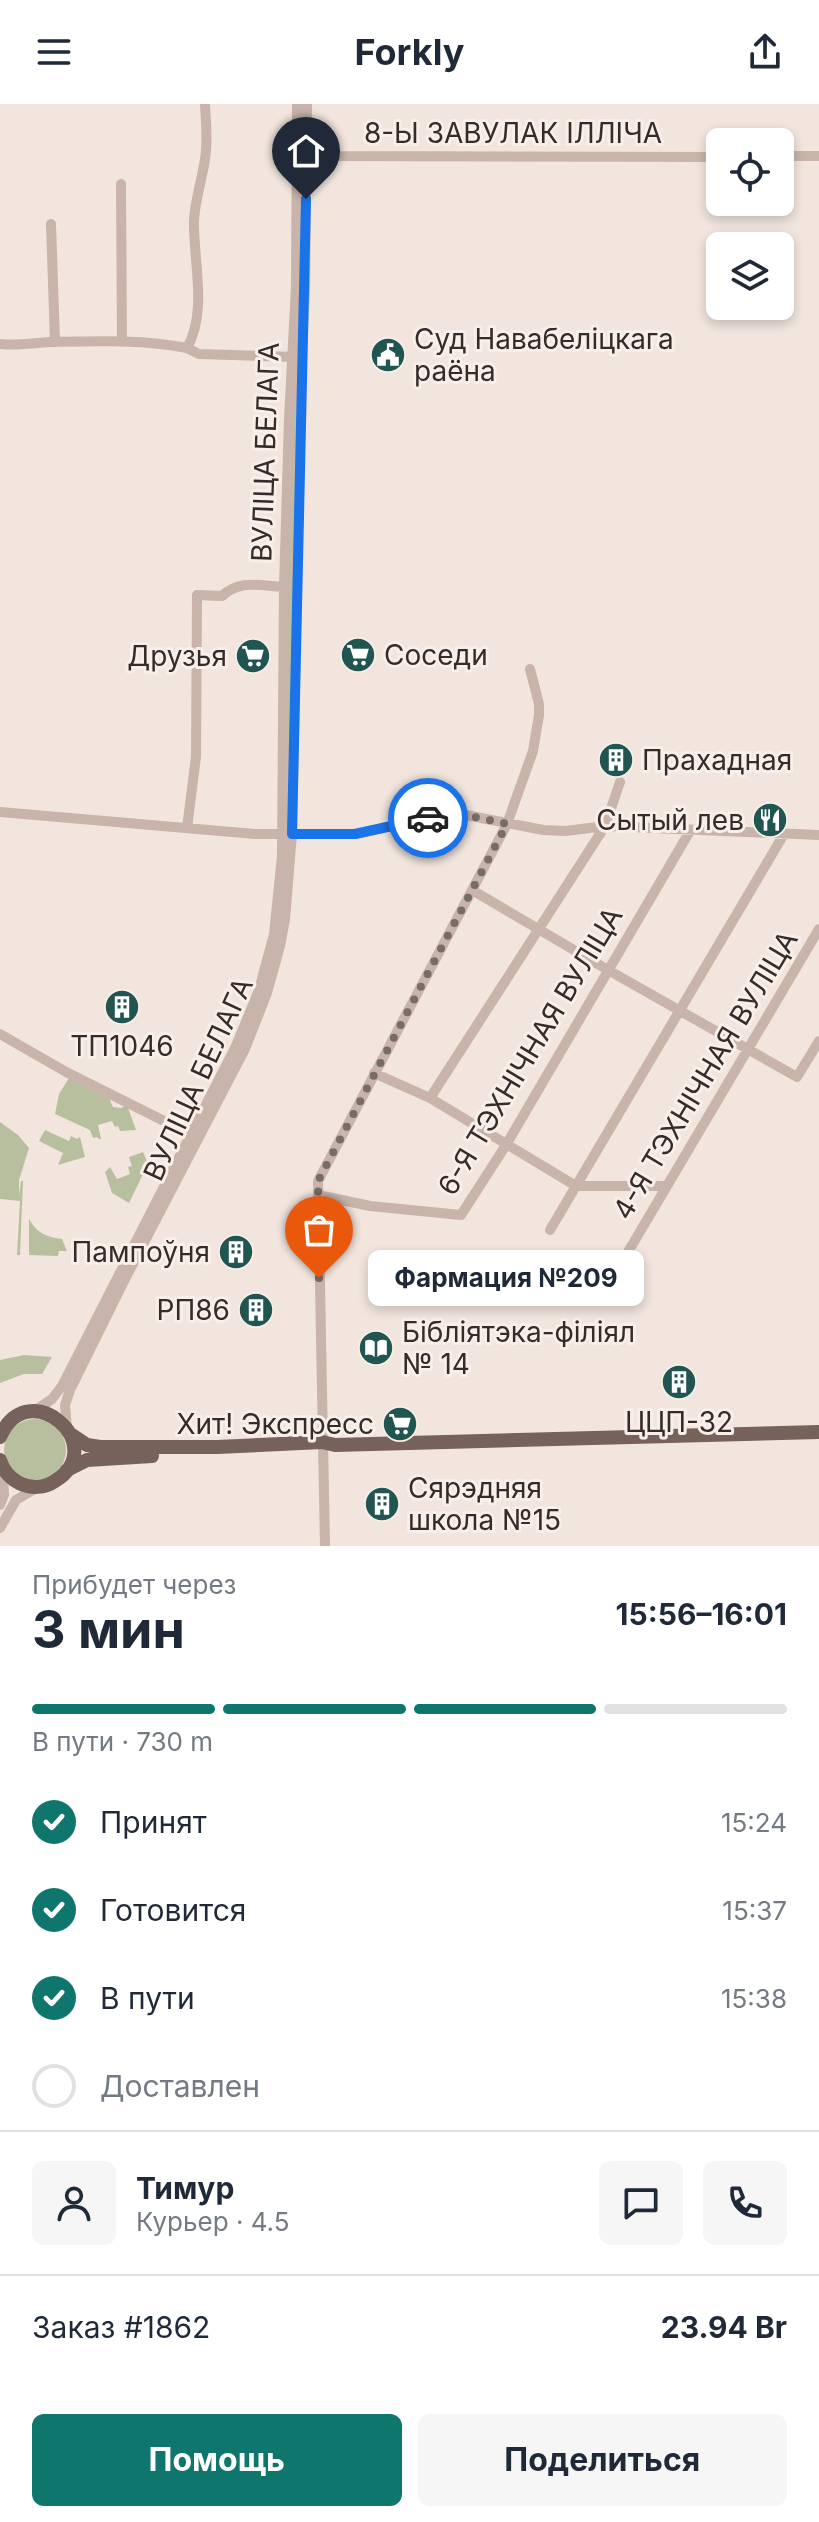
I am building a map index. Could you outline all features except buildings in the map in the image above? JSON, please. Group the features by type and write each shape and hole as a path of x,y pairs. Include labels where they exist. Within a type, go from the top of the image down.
{"main road":[{"path":"2,1430 20,1415 33,1412 49,1414 87,1445 100,1447 326,1445 819,1432"},
{"path":"67,1470 73,1457 70,1432"},
{"path":"1,1464 16,1481 38,1487 52,1483 67,1470 87,1460 296,1452 326,1445"}],"street":[{"path":"187,348 194,336 196,321 194,222 206,158 205,104"},
{"name":"ВУЛІЦА БЕЛАГА","path":"70,1432 65,1405 70,1390 236,1066 267,993 285,919 297,357 297,104"},
{"name":"ВУЛІЦА БЕЛАГА","path":"33,1412 52,1399 62,1386 192,1134 236,1046 259,990 274,934 287,834 284,587 307,104"},
{"name":"8-Ы ЗАВУЛАК ІЛЛІЧА","path":"306,154 508,158 706,157"},
{"path":"794,156 819,156"},
{"path":"121,184 122,342"},
{"path":"51,224 55,342"},
{"path":"0,344 165,343 199,354 297,357"},
{"path":"187,828 196,757 197,595 222,596 243,584 284,587"},
{"path":"325,1546 326,1445 318,1181 507,824 533,751 539,715 530,669"},
{"path":"430,1098 605,826 620,782"},
{"path":"0,812 287,834 355,834 461,814 507,824 566,831 605,826 819,835"},
{"name":"6-Я ТЭХНІЧНАЯ ВУЛІЦА","path":"318,1195 370,1206 461,1215 506,1145 690,831"},
{"path":"550,1230 784,834"},
{"path":"472,890 797,1077 819,1041"},
{"name":"4-Я ТЭХНІЧНАЯ ВУЛІЦА","path":"605,1285 625,1257 819,929"},
{"path":"0,1034 68,1073 192,1134"},
{"path":"374,1073 430,1098 576,1186 666,1186"},
{"path":"0,1505 4,1495 1,1464"},
{"path":"0,1528 16,1500 38,1487"}],"green space":[{"path":"294,380 299,380 290,809 287,809 288,597"},
{"path":"69,1078 108,1096 113,1107 127,1105 136,1130 120,1131 112,1121 98,1125 101,1139 93,1138 90,1130 55,1114 59,1094"},
{"path":"0,1122 29,1148 19,1180 19,1196 23,1181 20,1255 17,1255 20,1201 0,1199"},
{"path":"45,1130 69,1141 71,1136 80,1137 85,1157 58,1165 63,1153 39,1141"},
{"path":"143,1152 148,1164 129,1203 112,1193 105,1172 110,1167 117,1179 130,1174 128,1167 132,1166 129,1157"},
{"path":"29,1219 42,1234 62,1239 67,1251 59,1251 58,1256 29,1255"},
{"path":"24,1355 52,1357 42,1374 24,1374 0,1383 0,1360"},
{"path":"35,1419 47,1421 57,1428 64,1438 64,1462 57,1472 47,1479 35,1481 23,1479 13,1472 6,1462 4,1450 6,1438 13,1428 23,1421"}],"way so far":[{"path":"319,1278 318,1181 507,824 461,814 428,818"}],"place":[{"name":"Суд Навабеліцкага раёна","path":"388,355"},
{"name":"Соседи","path":"358,655"},
{"name":"Друзья","path":"253,656"},
{"name":"Прахадная","path":"616,760"},
{"name":"Сытый лев","path":"770,820"},
{"name":"ТП1046","path":"122,1007"},
{"name":"Пампоўня","path":"236,1252"},
{"name":"Фармация №209","path":"319,1278"},
{"name":"РП86","path":"256,1310"},
{"name":"Бібліятэка-філіял № 14","path":"376,1348"},
{"name":"ЦЦП-32","path":"679,1382"},
{"name":"Хит! Экспресс","path":"400,1424"},
{"name":"Сярэдняя школа №15","path":"382,1504"}],"route":[{"path":"306,199 292,834 355,834 428,818"}]}
